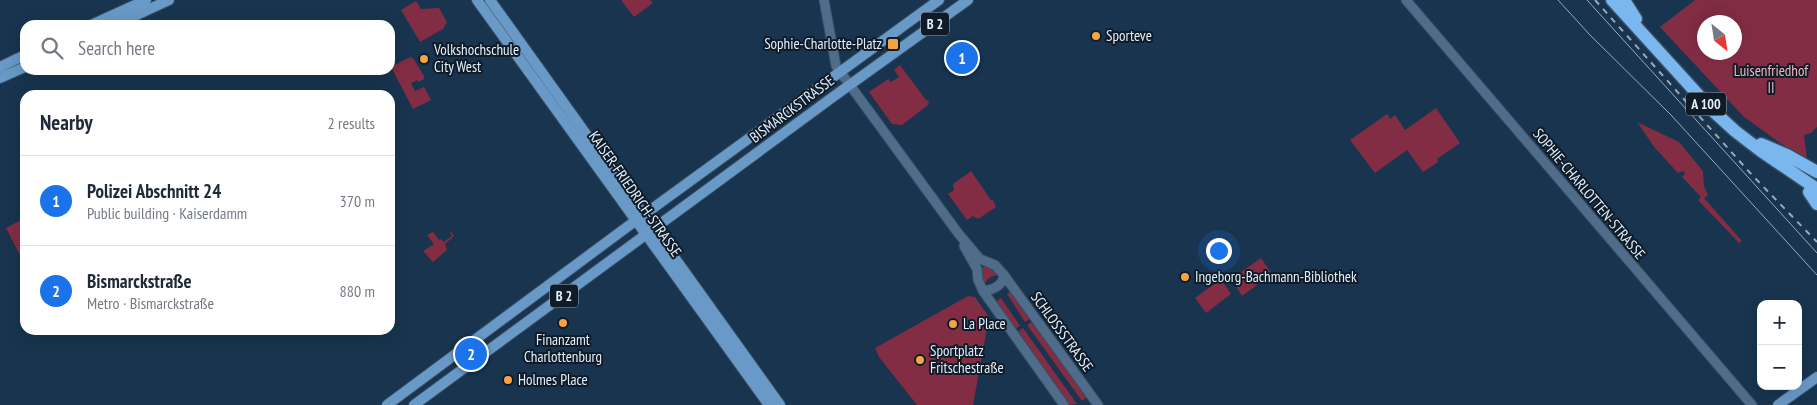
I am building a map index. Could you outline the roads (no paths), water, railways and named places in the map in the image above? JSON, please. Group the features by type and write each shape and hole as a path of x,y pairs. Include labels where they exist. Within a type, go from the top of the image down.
{"highway":[{"name":"A 100","path":"1612,0 1712,110 1755,146 1814,188"},
{"name":"A 100","path":"1619,0 1725,114 1814,188"},
{"path":"1624,0 1636,19"},
{"path":"1761,144 1788,154 1817,172"},
{"path":"1814,188 1817,204"}],"main road":[{"path":"102,20 146,0"},
{"path":"126,20 169,0"},
{"name":"KAISER-FRIEDRICH-STRASSE","path":"477,0 640,218"},
{"name":"KAISER-FRIEDRICH-STRASSE","path":"490,0 769,405"},
{"name":"B 2","path":"840,72 940,0"},
{"name":"B 2","path":"850,85 968,0"},
{"path":"0,67 20,57"},
{"path":"0,78 20,69"},
{"name":"BISMARCKSTRASSE","path":"387,405 840,72"},
{"name":"BISMARCKSTRASSE","path":"414,405 850,85"},
{"name":"KAISER-FRIEDRICH-STRASSE","path":"650,233 780,405"},
{"path":"1778,405 1817,378"}],"street":[{"path":"824,0 836,66 840,72"},
{"name":"SOPHIE-CHARLOTTEN-STRASSE","path":"1406,0 1752,405"},
{"name":"SCHLOSSSTRASSE","path":"840,72 958,233 980,259 995,265 1004,275 1098,405"},
{"name":"SCHLOSSSTRASSE","path":"958,233 977,269 978,280 983,291 1064,405"},
{"path":"977,269 985,262"},
{"path":"983,291 996,287 1004,279 1004,275"}],"tram line":[{"path":"1558,0 1590,35 1671,115 1817,275"},
{"path":"1587,0 1817,253"}],"railway":[{"path":"1595,0 1752,175 1817,242"}],"place":[{"name":"Sporteve","path":"1096,36"},
{"name":"Sophie-Charlotte-Platz","path":"893,44"},
{"name":"Polizei Abschnitt 24","path":"962,58"},
{"name":"Volkshochschule City West","path":"424,59"},
{"name":"Ingeborg-Bachmann-Bibliothek","path":"1185,277"},
{"name":"Finanzamt Charlottenburg","path":"563,323"},
{"name":"La Place","path":"953,324"},
{"name":"Bismarckstraße","path":"471,354"},
{"name":"Sportplatz Fritschestraße","path":"920,360"},
{"name":"Holmes Place","path":"508,380"}],"park label":[{"name":"Luisenfriedhof II","path":"1771,80"}]}
